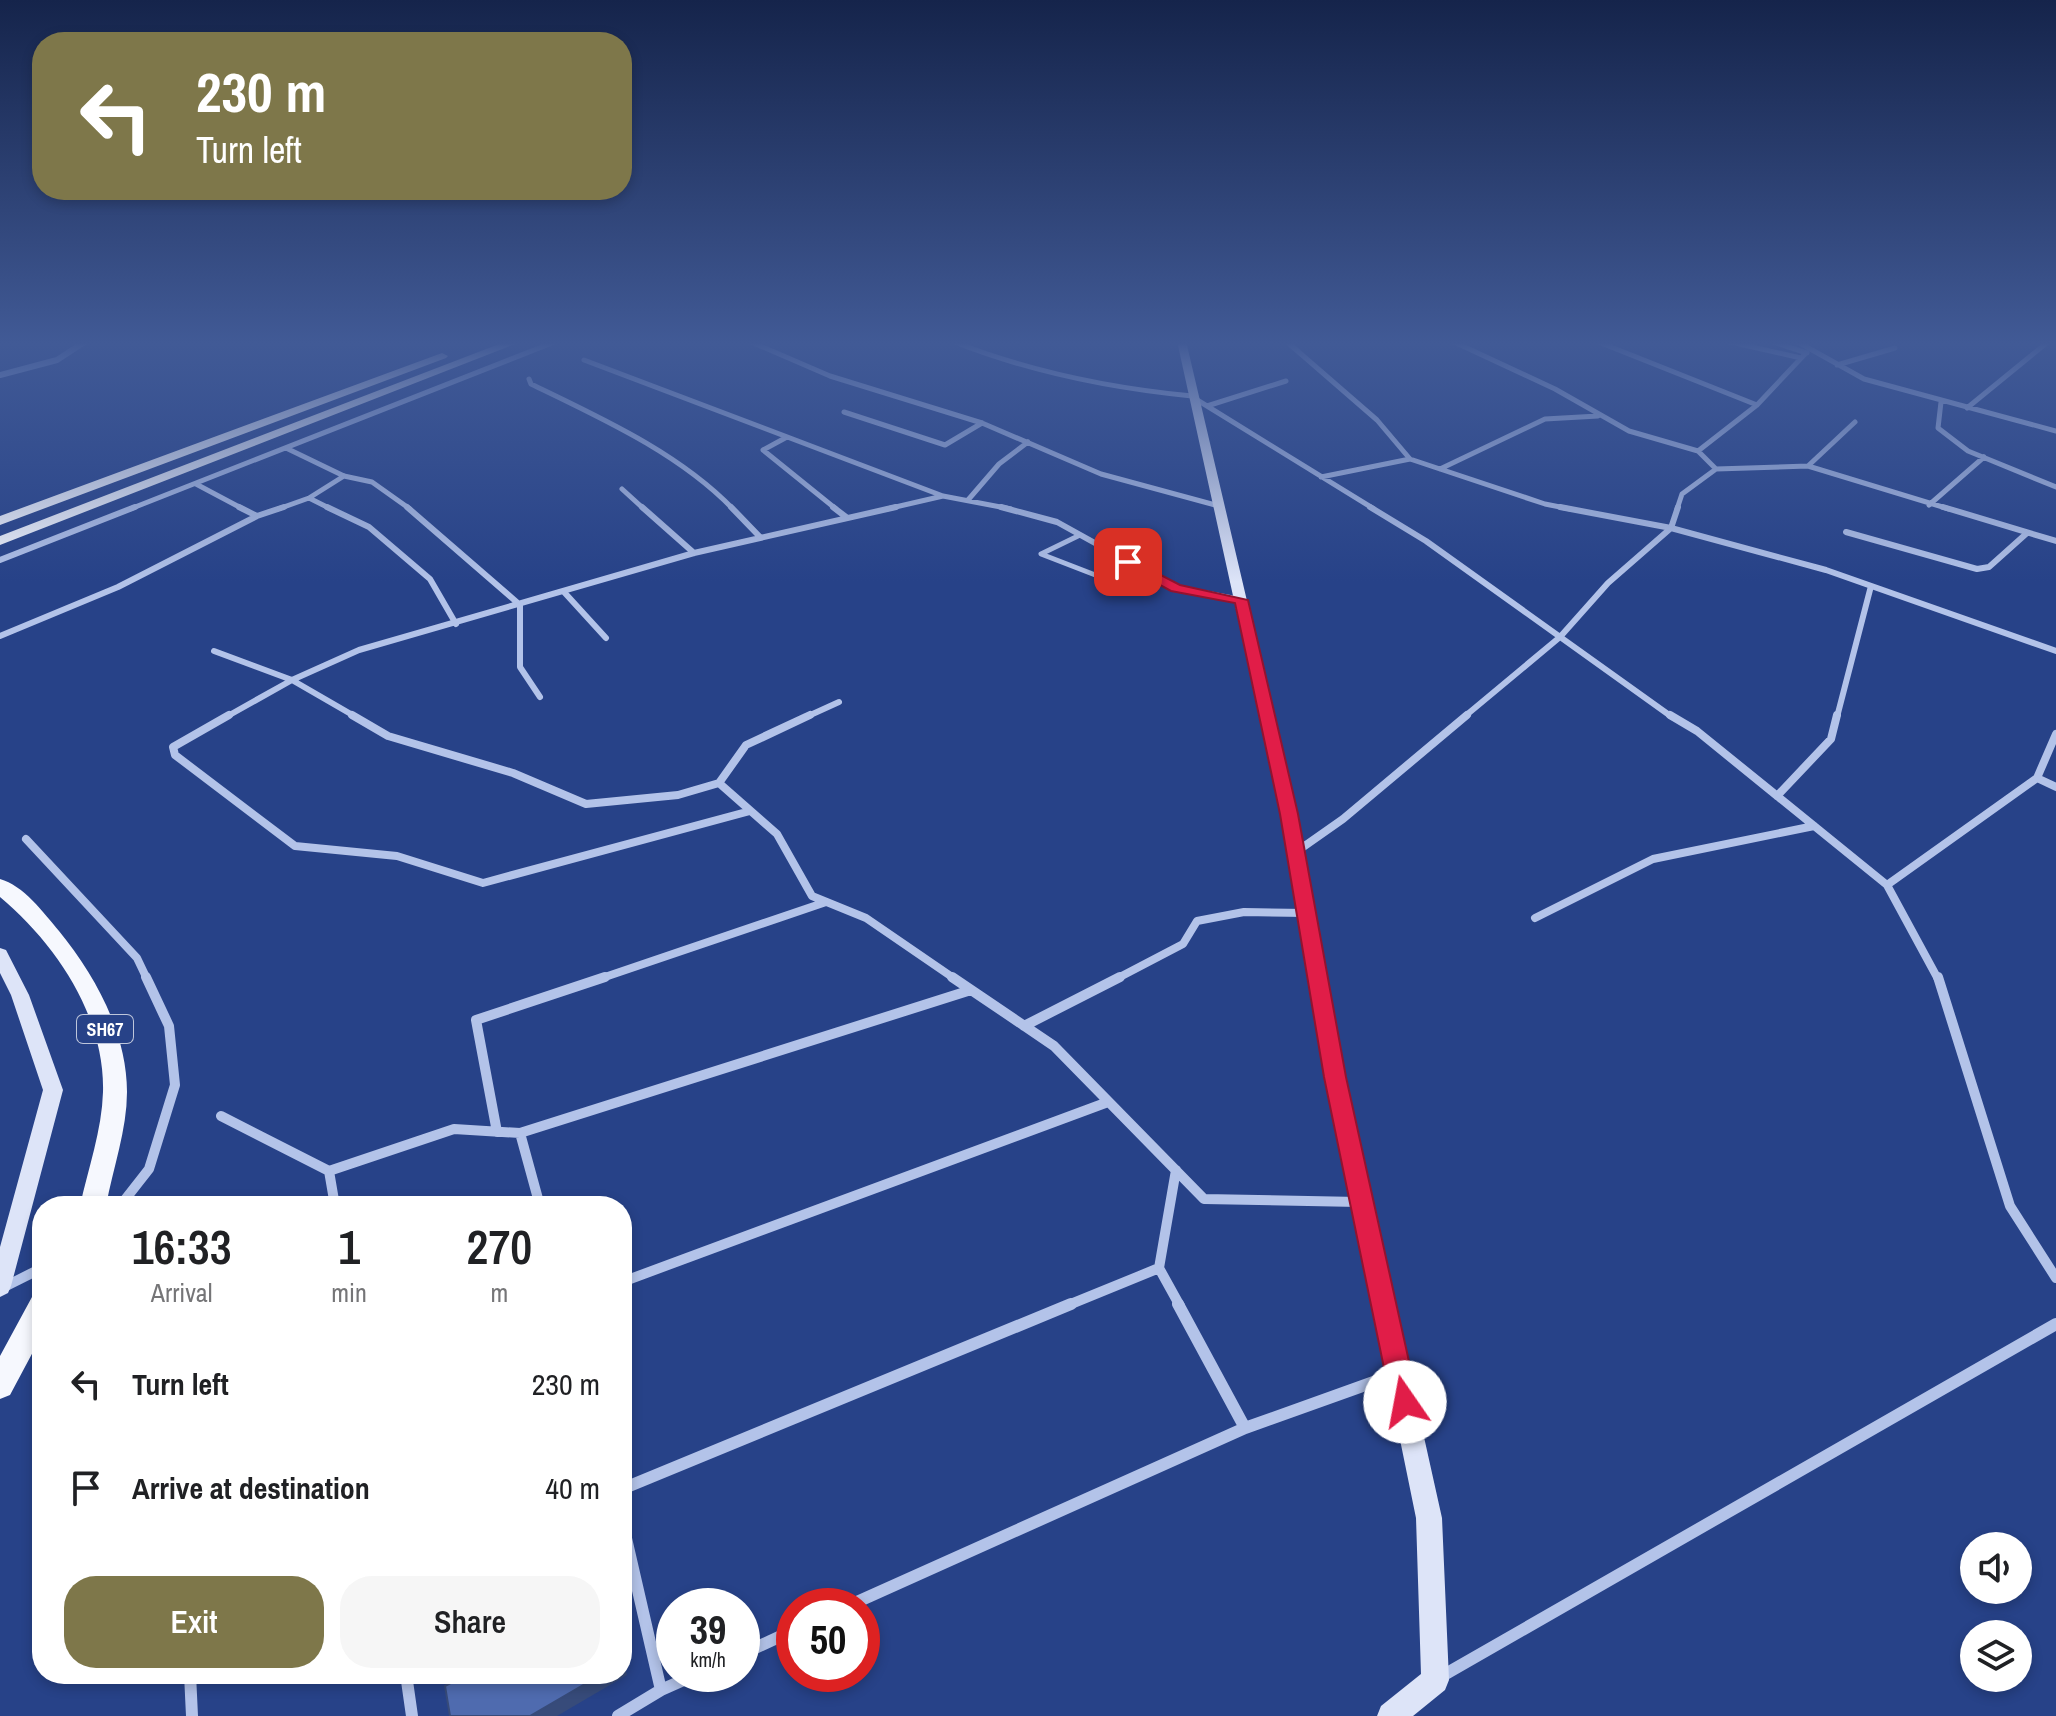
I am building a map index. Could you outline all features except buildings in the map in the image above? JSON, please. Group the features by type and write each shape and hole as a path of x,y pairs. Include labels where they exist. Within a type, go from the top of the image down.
{"main road":[{"path":"0,521 268,421"},
{"path":"0,541 311,421"},
{"path":"1201,421 1296,852 1362,1202 1429,1518 1435,1680 1391,1716"},
{"name":"SH67","path":"0,886 30,908 73,967 109,1037 115,1091 95,1196"},
{"path":"0,955 20,995 53,1090 0,1288"},
{"path":"0,1385 32,1326"}],"street":[{"path":"0,560 354,421"},
{"path":"604,421 705,480 760,537"},
{"path":"745,421 943,496 1057,522 1176,588 1241,600"},
{"path":"872,421 945,445 982,423"},
{"path":"976,421 1101,474 1219,506"},
{"path":"1231,421 1426,541 1697,731 1887,885 1937,975 2010,1206 2056,1278"},
{"path":"1378,421 1410,459"},
{"path":"1440,469 1541,421"},
{"path":"1608,421 1629,431 1698,451 1716,469"},
{"path":"1698,451 1736,421"},
{"path":"1939,421 1938,428 1968,451 2056,487"},
{"path":"2018,421 2056,431"},
{"path":"1808,466 1855,422"},
{"path":"787,437 763,450 846,517"},
{"path":"968,500 999,464 1028,442"},
{"path":"286,448 344,476 369,480 427,521 520,605 520,667 540,697"},
{"path":"1929,505 1984,457"},
{"path":"1321,477 1410,459 1545,504 1671,528 1871,586 2056,651"},
{"path":"1296,852 1343,819 1560,637 1608,583 1671,528 1682,494 1716,469 1808,466 2056,541"},
{"path":"0,636 118,587 257,516 309,498 344,476"},
{"path":"196,484 257,516"},
{"path":"622,489 694,553"},
{"path":"750,811 483,883 413,859 295,846 175,755 173,747 292,680 359,650 694,553 943,496"},
{"path":"309,498 369,527 430,579 456,624"},
{"path":"1846,532 1977,569 1989,567 2027,533"},
{"path":"1777,796 1831,739 1871,586"},
{"path":"564,592 606,638"},
{"path":"214,651 292,680 388,736 513,773 586,804 678,795 719,783 746,745 839,702"},
{"path":"1887,885 2037,778 2056,734"},
{"path":"2037,778 2056,787"},
{"path":"719,783 777,834 812,896 866,918 1054,1046 1204,1199 1362,1202"},
{"path":"1535,918 1653,859 1814,826"},
{"path":"26,839 137,958 169,1026 175,1085 149,1169 128,1196"},
{"path":"497,1132 476,1020 826,902"},
{"path":"1024,1026 1183,944 1197,921 1244,912 1306,913"},
{"path":"221,1116 329,1171 454,1129 520,1133 971,990"},
{"path":"632,1278 1108,1102"},
{"path":"520,1133 537,1196"},
{"path":"1176,1170 1159,1268 1245,1428"},
{"path":"329,1171 333,1196"},
{"path":"632,1485 1159,1268"},
{"path":"0,1288 32,1273"},
{"path":"1435,1680 2056,1324"},
{"path":"880,1592 1245,1428 1398,1373"},
{"path":"632,1564 656,1668"},
{"path":"190,1684 192,1716"},
{"path":"407,1684 412,1716"},
{"path":"618,1716 658,1692"}],"lane":[{"path":"1080,535 1041,554 1129,588"}],"route":[{"path":"1128,562 1176,588 1241,600 1289,814 1335,1077 1405,1402"}]}
